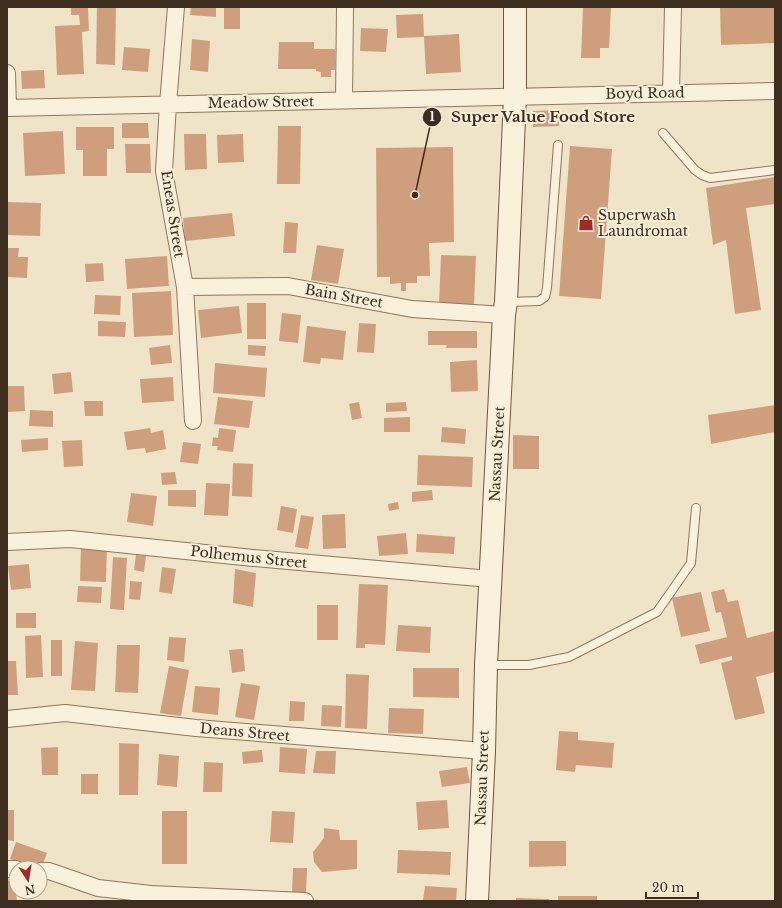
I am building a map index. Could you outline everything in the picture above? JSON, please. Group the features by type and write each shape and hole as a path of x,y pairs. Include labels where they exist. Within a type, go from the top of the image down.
{"main road":[{"name":"Nassau Street","path":"477,901 490,579 515,96 515,7"}],"street":[{"name":"Eneas Street","path":"176,7 164,172 185,287 193,420"},
{"path":"344,7 344,100"},
{"path":"671,93 674,7"},
{"path":"7,73 7,108"},
{"name":"Boyd Road","path":"515,96 775,91"},
{"name":"Meadow Street","path":"7,108 515,96"},
{"name":"Bain Street","path":"185,287 288,286 412,309 505,308"},
{"name":"Polhemus Street","path":"7,542 70,539 490,579"},
{"name":"Deans Street","path":"7,719 65,713 196,728 484,752"},
{"path":"48,872 98,888 151,894 305,901"}],"lane":[{"path":"663,133 695,170 710,178 775,170"},
{"path":"505,308 540,301 545,297 548,288 558,145"},
{"path":"486,665 529,665 569,656 657,612 691,564 696,508"}],"building":[{"path":"71,7 88,7 89,31 82,32 84,74 57,75 55,26 80,25 79,15 71,15"},
{"path":"97,7 116,7 115,65 96,64"},
{"path":"191,7 216,7 216,17 190,15"},
{"path":"224,7 240,7 240,29 224,29"},
{"path":"583,7 611,7 609,48 600,48 600,58 581,58"},
{"path":"720,7 775,7 775,43 721,45"},
{"path":"423,14 424,36 459,34 461,72 426,74 424,37 397,38 396,15"},
{"path":"361,28 388,29 386,52 360,51"},
{"path":"192,39 210,41 208,72 190,70"},
{"path":"279,42 314,42 314,49 335,49 335,70 331,70 331,77 321,77 321,72 316,71 316,69 278,69"},
{"path":"124,47 150,49 148,72 122,70"},
{"path":"44,70 45,88 22,89 21,71"},
{"path":"559,110 559,126 533,127 533,111"},
{"path":"122,123 148,123 149,138 122,138"},
{"path":"278,126 301,126 300,184 277,184"},
{"path":"76,127 114,127 114,149 107,149 107,176 83,176 83,150 76,150"},
{"path":"63,131 65,174 25,176 23,133"},
{"path":"184,134 206,134 207,169 185,170"},
{"path":"243,134 244,162 218,163 217,135"},
{"path":"125,144 150,144 151,173 126,173"},
{"name":"Superwash Laundromat","path":"570,146 612,149 601,299 559,296"},
{"path":"453,147 454,242 429,243 430,276 417,276 417,283 406,283 406,291 401,291 401,283 390,284 390,277 377,277 376,148"},
{"path":"775,177 775,204 746,208 761,310 735,314 726,240 713,245 706,188"},
{"path":"7,202 41,203 40,236 7,235"},
{"path":"232,213 235,236 185,241 183,218"},
{"path":"285,222 298,223 296,253 283,253"},
{"path":"317,245 344,249 338,284 311,280"},
{"path":"7,248 19,248 18,257 28,257 27,278 7,277"},
{"path":"441,255 476,256 474,305 439,304"},
{"path":"167,256 169,286 127,289 125,259"},
{"path":"103,263 104,281 86,282 85,264"},
{"path":"171,291 173,335 134,337 132,293"},
{"path":"95,295 121,296 120,315 94,314"},
{"path":"247,303 266,303 266,339 247,339"},
{"path":"239,306 242,333 201,338 198,310"},
{"path":"282,313 301,315 298,343 279,341"},
{"path":"98,321 126,322 125,337 98,336"},
{"path":"359,323 376,324 374,353 357,352"},
{"path":"307,326 346,331 343,360 321,358 320,364 303,362"},
{"path":"428,331 477,331 477,348 446,348 447,345 428,345"},
{"path":"170,345 172,363 151,365 149,348"},
{"path":"248,345 266,346 265,356 248,355"},
{"path":"477,360 478,391 451,392 450,362"},
{"path":"215,363 267,368 265,397 213,393"},
{"path":"71,372 73,392 54,394 52,374"},
{"path":"173,377 174,401 142,403 140,379"},
{"path":"7,386 24,386 25,411 7,412"},
{"path":"218,397 253,401 249,428 214,424"},
{"path":"84,401 103,401 103,416 85,416"},
{"path":"359,402 362,418 352,420 349,404"},
{"path":"406,402 407,411 386,412 386,403"},
{"path":"775,405 775,432 711,444 708,415"},
{"path":"30,410 53,411 53,427 29,426"},
{"path":"410,417 410,432 384,432 384,418"},
{"path":"442,427 466,429 465,444 441,442"},
{"path":"150,428 151,433 163,430 166,449 146,453 145,448 127,450 124,432"},
{"path":"219,428 236,430 233,452 217,450 218,446 212,446 213,437 218,438"},
{"path":"513,435 539,436 539,469 513,469"},
{"path":"48,438 48,450 22,452 21,440"},
{"path":"82,440 83,466 64,467 62,441"},
{"path":"183,442 201,444 198,464 180,462"},
{"path":"418,455 473,457 472,487 417,485"},
{"path":"233,463 253,464 252,497 232,496"},
{"path":"175,472 177,484 162,485 161,473"},
{"path":"206,483 230,484 228,516 204,515"},
{"path":"168,490 196,490 196,507 168,506"},
{"path":"432,490 433,500 412,502 412,492"},
{"path":"131,493 157,496 153,526 127,522"},
{"path":"398,502 399,509 389,511 388,504"},
{"path":"281,506 297,509 293,533 277,530"},
{"path":"345,514 346,548 323,549 322,515"},
{"path":"301,515 314,517 308,549 295,547"},
{"path":"406,533 408,554 379,556 377,536"},
{"path":"417,534 455,537 454,554 416,552"},
{"path":"81,544 107,545 106,582 80,581"},
{"path":"136,555 146,556 144,572 134,570"},
{"path":"113,557 127,558 124,610 110,609"},
{"path":"29,564 31,588 11,590 8,566"},
{"path":"162,567 176,569 172,594 159,592"},
{"path":"235,569 256,573 253,607 233,603"},
{"path":"130,581 142,582 140,600 129,599"},
{"path":"359,584 388,585 385,645 365,644 365,648 356,648"},
{"path":"78,586 102,587 101,603 77,602"},
{"path":"724,589 728,602 738,600 747,638 775,631 775,672 756,677 765,713 735,720 721,663 732,660 732,656 700,664 695,645 727,637 721,612 716,613 711,592"},
{"path":"701,592 710,631 681,637 672,598"},
{"path":"317,605 338,605 338,640 317,640"},
{"path":"16,613 36,613 36,628 16,628"},
{"path":"398,625 431,627 430,653 396,651"},
{"path":"41,635 43,677 26,678 25,636"},
{"path":"169,637 186,638 184,662 167,660"},
{"path":"51,640 62,640 62,676 51,676"},
{"path":"75,641 98,643 95,691 71,690"},
{"path":"117,645 140,645 138,693 115,692"},
{"path":"243,649 245,671 232,673 229,650"},
{"path":"7,661 16,661 18,695 7,695"},
{"path":"169,666 189,670 181,716 160,713"},
{"path":"413,668 459,668 459,698 413,697"},
{"path":"346,674 369,675 367,729 345,728"},
{"path":"241,683 260,686 254,720 235,717"},
{"path":"195,686 220,688 218,715 192,712"},
{"path":"290,701 305,702 304,721 289,721"},
{"path":"322,705 342,706 341,727 321,726"},
{"path":"389,708 424,709 423,734 388,733"},
{"path":"559,731 578,732 578,740 614,743 612,768 576,765 575,772 556,770"},
{"path":"119,743 139,744 138,795 119,795"},
{"path":"58,747 58,775 42,775 41,748"},
{"path":"280,747 307,749 305,774 279,772"},
{"path":"262,750 263,762 243,764 242,752"},
{"path":"316,751 336,751 335,774 313,773"},
{"path":"159,754 179,756 177,787 157,785"},
{"path":"204,762 223,763 222,792 203,792"},
{"path":"467,767 470,783 442,787 439,771"},
{"path":"81,774 98,774 98,794 81,794"},
{"path":"447,800 449,828 418,830 416,802"},
{"path":"7,810 14,810 14,841 7,840"},
{"path":"162,811 187,811 187,864 162,864"},
{"path":"272,811 295,812 293,843 270,842"},
{"path":"324,828 339,830 340,840 357,840 357,869 322,872 314,862 313,852 324,838"},
{"path":"529,841 566,841 566,866 529,867"},
{"path":"16,842 47,853 44,860 10,859"},
{"path":"398,850 451,852 450,875 397,873"},
{"path":"293,868 307,868 306,894 292,894"},
{"path":"8,881 8,900 17,901 7,901"},
{"path":"425,886 457,888 456,901 423,901"},
{"path":"558,896 597,896 597,901 558,901"},
{"path":"516,898 549,899 549,901 516,901"}],"place":[{"name":"Super Value Food Store","path":"415,195"},
{"name":"Superwash Laundromat","path":"586,223"}]}
